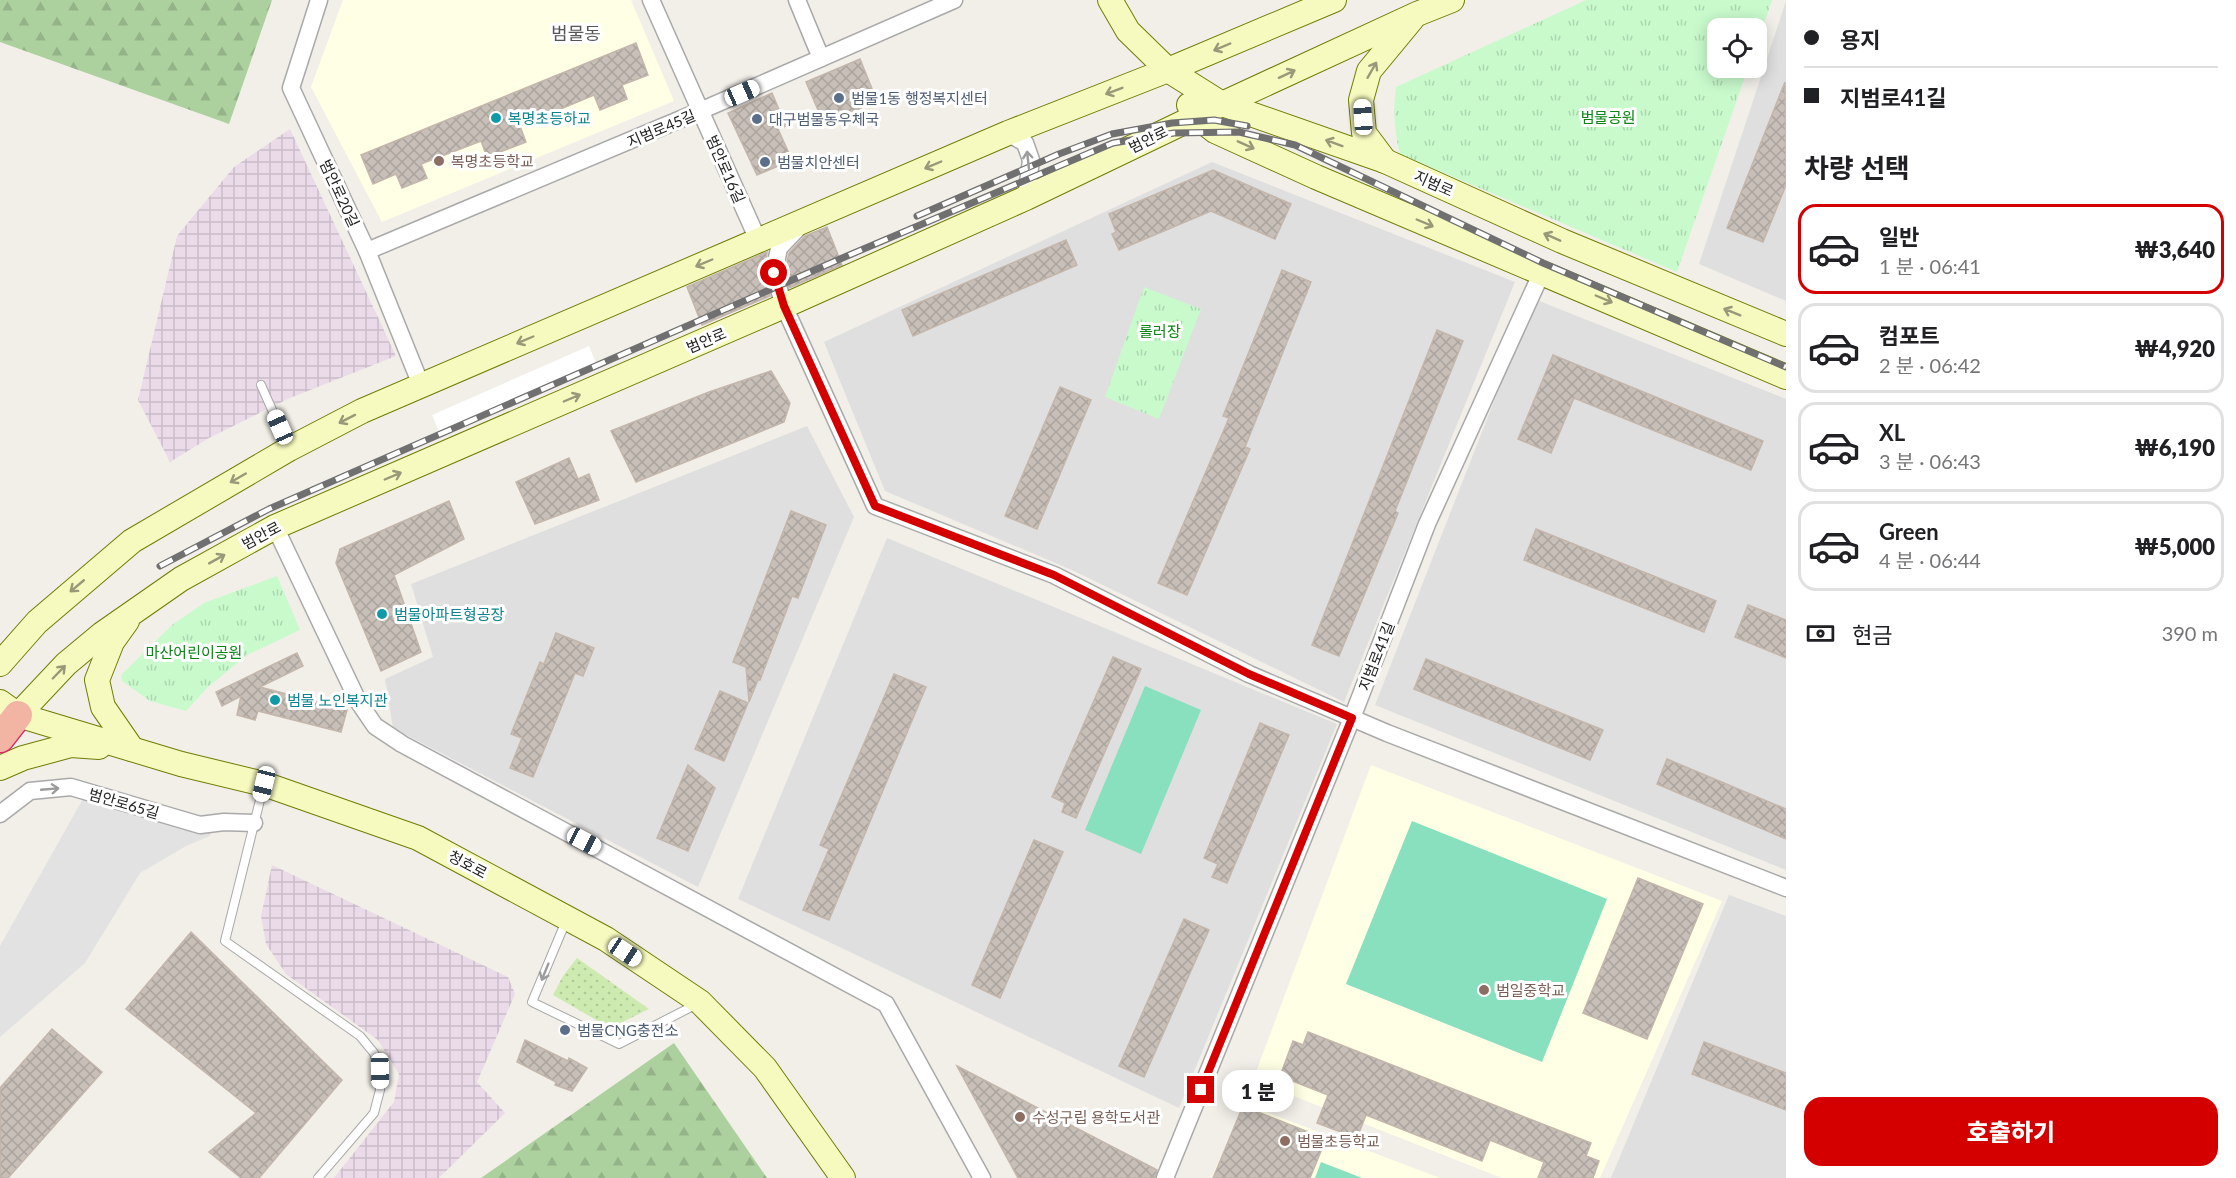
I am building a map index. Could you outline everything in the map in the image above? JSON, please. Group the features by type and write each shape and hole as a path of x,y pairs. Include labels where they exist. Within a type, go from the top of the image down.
{"highway":[{"name":"범안로","path":"0,738 9,708"}],"main road":[{"name":"지범로","path":"1110,0 1128,31 1168,70 1222,104 1385,161 1562,241 1786,334"},
{"path":"0,664 37,622 132,541 289,449 362,411 1008,133 1168,70 1334,0"},
{"name":"범안로","path":"9,708 136,609 181,579 275,527 784,306 1026,198 1196,116 1452,0"},
{"path":"1385,161 1364,133 1361,100 1369,71 1417,14"},
{"path":"1168,70 1196,116 1215,131 1786,377"},
{"path":"132,749 103,707 97,680 112,642 136,609"},
{"name":"청호로","path":"9,708 181,764 264,784 418,838 606,939 700,1002 765,1068 843,1178"},
{"path":"0,768 23,758 71,745 132,749"}],"street":[{"name":"범안로20길","path":"319,0 291,88 367,251 422,385"},
{"name":"범안로16길","path":"651,0 758,240"},
{"path":"797,0 821,58"},
{"name":"지범로45길","path":"367,251 700,111 821,58 930,5 954,0"},
{"path":"1008,133 1025,143 1031,160 1026,198"},
{"path":"807,219 779,248 774,273 784,306 875,506 1054,575 1249,674 1387,733 1786,888"},
{"name":"지범로41길","path":"1165,1178 1352,718 1427,524 1542,272"},
{"path":"275,527 358,701 375,726 402,744 886,1004 982,1178"},
{"name":"범안로65길","path":"0,814 30,791 71,788 200,825 224,822 254,824"}],"lane":[{"path":"261,385 289,449"},
{"path":"264,784 225,940 360,1036 374,1053 380,1071 380,1090 374,1113 318,1178"},
{"path":"567,918 532,1002 619,1044 700,1002"}],"shaded area":[{"name":"복명초등학교","path":"343,0 631,0 674,101 382,222 311,87"},
{"path":"1786,1 1786,301 1699,264 1761,78 1767,78 1767,58"},
{"path":"290,129 396,356 290,398 209,438 170,462 138,400 177,236 234,167"},
{"path":"1212,162 1515,282 1344,702 1072,570 885,491 824,342"},
{"path":"1534,299 1786,399 1786,870 1375,705"},
{"path":"807,426 854,517 698,887 393,728 385,679 433,657 411,584"},
{"path":"887,538 1337,724 1179,1108 738,899"},
{"name":"범일중학교","path":"1371,765 1722,901 1600,1178 1502,1178 1253,1080"},
{"path":"84,797 212,819 210,836 186,846 140,873 85,963 0,1037 0,946"},
{"path":"272,865 508,977 515,994 477,1082 505,1113 439,1178 334,1178 394,1102 399,1074 378,1040 286,974 266,944 261,916"},
{"path":"1729,895 1786,916 1786,1178 1611,1178"},
{"name":"범물초등학교","path":"1245,1104 1440,1178 1211,1178"}],"green space":[{"path":"0,0 272,0 229,124 0,42"},
{"name":"범물공원","path":"1586,0 1772,0 1766,18 1707,18 1707,78 1745,78 1677,272 1400,154 1395,121 1396,87"},
{"name":"롤러장","path":"1144,287 1201,309 1159,419 1105,397"},
{"name":"마산어린이공원","path":"277,576 300,630 247,655 208,687 186,711 150,701 122,681 121,675 172,625 204,603"},
{"path":"1145,686 1201,710 1141,854 1085,830"},
{"path":"1412,821 1607,899 1542,1062 1346,984"},
{"path":"577,958 649,1009 610,1028 553,995 563,976"},
{"path":"674,1043 767,1178 481,1178"},
{"path":"1321,1162 1362,1178 1315,1178"}],"pier":[{"path":"589,346 598,368 441,436 432,415"}],"building":[{"name":"복명초등하교","path":"636,43 648,75 622,85 627,99 600,110 594,95 520,126 526,142 487,157 481,141 421,164 427,178 402,188 396,174 373,184 361,155"},
{"path":"860,59 877,101 824,124 806,82"},
{"path":"1785,82 1786,185 1763,242 1727,228"},
{"path":"772,93 786,126 778,129 792,160 757,175 728,113"},
{"path":"1213,170 1291,204 1275,239 1211,211 1119,250 1112,234 1116,232 1109,214"},
{"path":"827,227 842,265 789,288 785,272 789,253 805,236"},
{"path":"1066,240 1077,265 913,336 902,310"},
{"path":"767,252 764,276 770,296 702,325 687,287"},
{"path":"1282,270 1311,282 1245,447 1250,449 1187,595 1158,583 1229,418 1223,416"},
{"path":"1437,330 1463,341 1395,511 1398,513 1339,656 1312,645"},
{"path":"1553,355 1763,441 1751,470 1574,398 1551,453 1518,439"},
{"path":"771,371 790,403 784,422 636,482 611,431 709,392"},
{"path":"1060,387 1091,400 1037,529 1005,516"},
{"path":"569,458 578,479 589,474 599,500 535,524 516,482"},
{"name":"범물아파트형공장","path":"449,501 464,539 394,575 421,652 381,671 336,563 340,549"},
{"path":"791,511 826,525 798,598 792,596 760,680 749,702 746,667 733,662"},
{"path":"1536,529 1716,601 1704,632 1524,560"},
{"path":"1748,605 1786,620 1786,658 1735,637"},
{"path":"556,633 594,648 583,676 575,673 533,777 510,768 522,738 511,734 540,662 544,664"},
{"name":"범물 노인복지관","path":"297,653 303,666 260,687 347,710 341,732 258,711 255,720 237,715 241,696 222,706 216,692"},
{"path":"1113,657 1141,669 1076,818 1062,812 1065,803 1052,797"},
{"path":"1426,659 1603,730 1590,760 1414,689"},
{"path":"894,674 926,687 829,920 803,910 829,849 820,845"},
{"path":"720,691 748,703 724,761 695,749"},
{"path":"1260,723 1289,735 1227,883 1212,877 1218,864 1204,858"},
{"path":"1667,759 1786,809 1786,839 1657,784"},
{"path":"688,765 715,788 688,851 657,838"},
{"path":"1034,840 1063,852 1000,998 972,985"},
{"path":"1638,878 1703,904 1647,1039 1583,1013"},
{"path":"1184,919 1209,930 1144,1077 1119,1066"},
{"path":"191,932 342,1080 259,1178 241,1178 209,1152 256,1113 126,1009"},
{"path":"52,1029 102,1072 8,1178 0,1178 0,1088"},
{"path":"1308,1032 1591,1143 1586,1156 1599,1161 1593,1178 1538,1178 1544,1162 1490,1140 1482,1161 1366,1115 1357,1138 1317,1123 1328,1095 1280,1076 1293,1041 1303,1045"},
{"path":"525,1040 587,1068 572,1091 555,1085 556,1082 517,1062"},
{"path":"1704,1042 1786,1073 1786,1110 1692,1074"},
{"name":"수성구립 용학도서관","path":"957,1066 1157,1170 1155,1178 1018,1178"},
{"name":"범물초등학교","path":"1243,1106 1326,1139 1310,1178 1213,1178"}],"railway":[{"path":"917,216 1059,154 1112,134 1172,123 1214,120 1247,126"},
{"path":"160,566 269,509 840,259 1113,143 1174,133 1239,132 1295,145 1543,263 1786,367"}],"place":[{"name":"범물1동 행정복지센터","path":"839,98"},
{"name":"복명초등하교","path":"496,118"},
{"name":"대구범물동우체국","path":"757,119"},
{"name":"복명초등학교","path":"439,161"},
{"name":"범물치안센터","path":"765,162"},
{"name":"범물아파트형공장","path":"382,614"},
{"name":"범물 노인복지관","path":"275,700"},
{"name":"범일중학교","path":"1484,990"},
{"name":"범물CNG충전소","path":"565,1030"},
{"name":"수성구립 용학도서관","path":"1020,1117"},
{"name":"범물초등학교","path":"1285,1141"}],"district":[{"name":"범물동","path":"576,33"}],"route":[{"path":"774,273 784,306 875,506 1054,575 1249,674 1352,718 1201,1090"}]}
